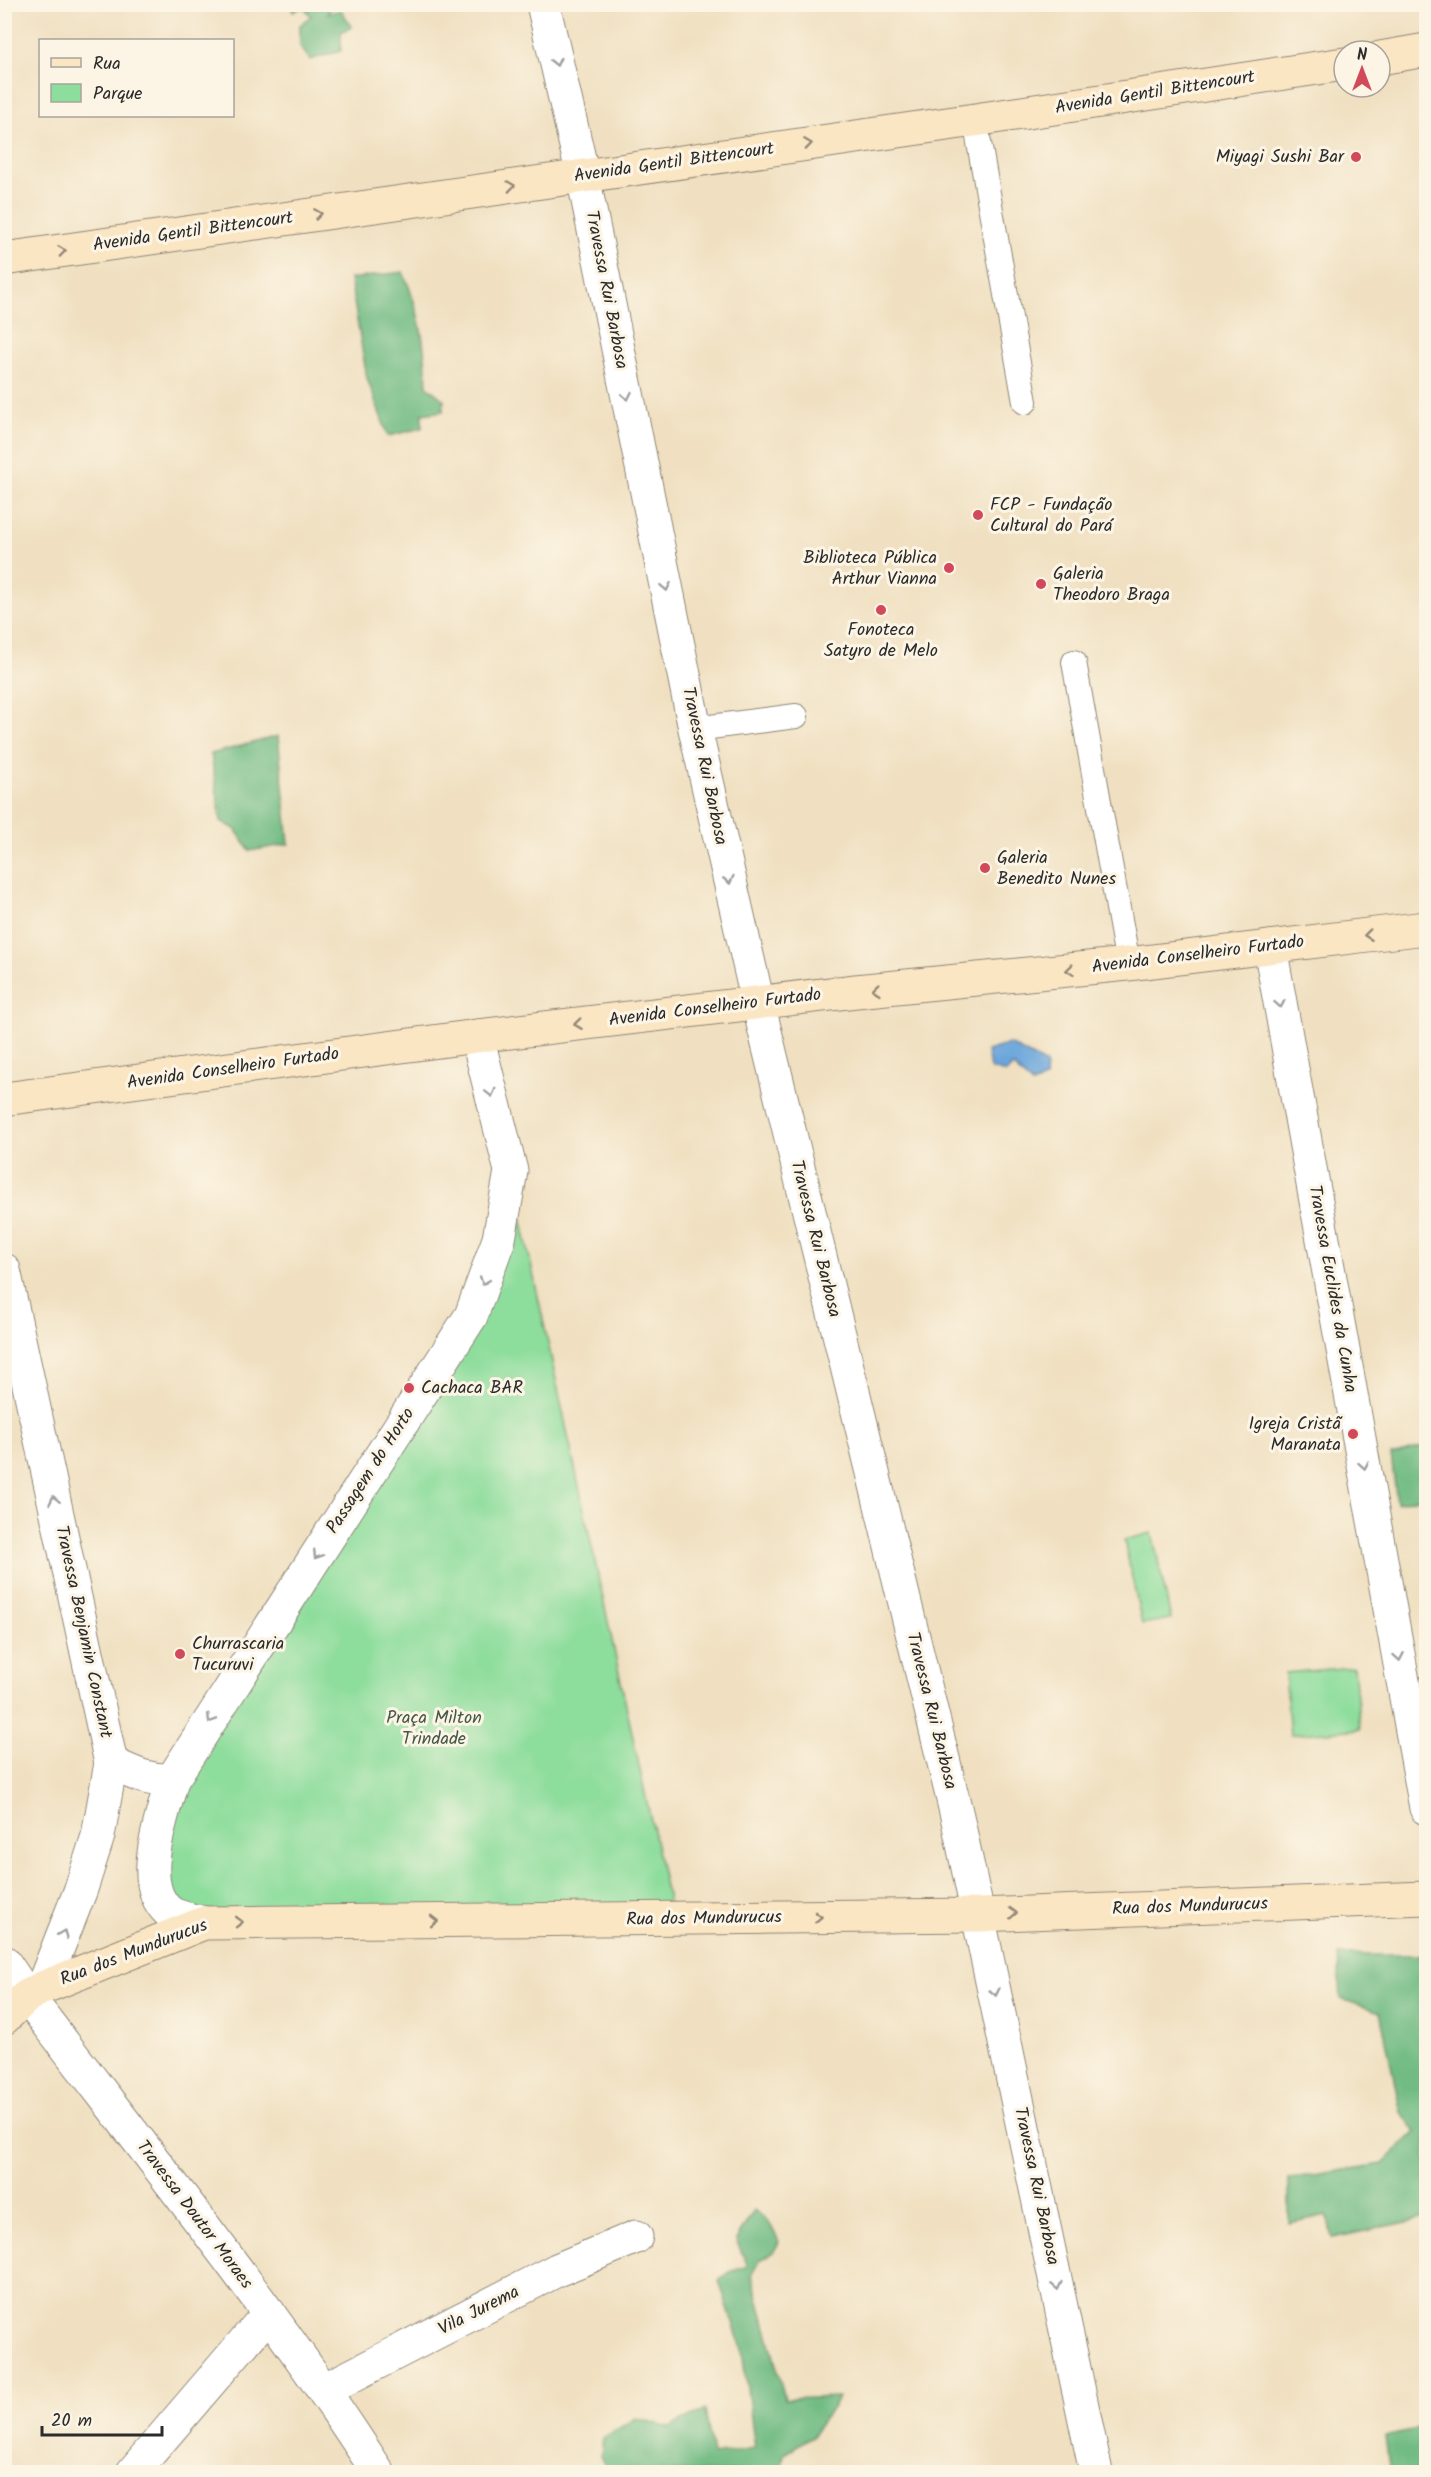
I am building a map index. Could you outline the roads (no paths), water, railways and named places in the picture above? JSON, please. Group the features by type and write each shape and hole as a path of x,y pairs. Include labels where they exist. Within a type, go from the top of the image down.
{"main road":[{"path":"1392,56 1426,50"},
{"name":"Avenida Gentil Bittencourt","path":"4,259 975,120 1332,66"},
{"name":"Avenida Conselheiro Furtado","path":"4,1099 477,1036 758,1003 1128,964 1426,928"},
{"name":"Rua dos Mundurucus","path":"4,2018 34,1992 204,1923 978,1915 1426,1898"}],"street":[{"name":"Travessa Rui Barbosa","path":"543,4 583,176 694,729 758,1003 957,1816 1096,2472"},
{"name":"Travessa Euclides da Cunha","path":"1270,947 1426,1808"},
{"name":"Passagem do Horto","path":"204,1923 169,1912 155,1892 152,1865 172,1780 471,1316 500,1239 511,1171 477,1036"},
{"name":"Travessa Benjamin Constant","path":"4,1270 111,1763 98,1836 81,1889 34,1992"},
{"path":"111,1763 142,1778 156,1781 172,1780"},
{"name":"Travessa Doutor Moraes","path":"4,1962 34,1992 269,2313 324,2390 378,2472"},
{"name":"Vila Jurema","path":"324,2390 557,2270 636,2237"},
{"path":"134,2472 269,2313"}],"lane":[{"path":"975,120 1025,402"},
{"path":"1072,671 1128,964"},
{"path":"694,729 796,716"}],"water":[{"path":"1009,1044 1046,1064 1045,1079 1032,1085 1013,1066 1006,1073 990,1069 987,1051"}],"place":[{"name":"Miyagi Sushi Bar","path":"1356,157"},
{"name":"FCP - Fundação Cultural do Pará","path":"978,515"},
{"name":"Biblioteca Pública Arthur Vianna","path":"949,568"},
{"name":"Galeria Theodoro Braga","path":"1041,584"},
{"name":"Fonoteca Satyro de Melo","path":"881,610"},
{"name":"Galeria Benedito Nunes","path":"985,868"},
{"name":"Cachaca BAR","path":"409,1388"},
{"name":"Igreja Cristã Maranata","path":"1353,1434"},
{"name":"Churrascaria Tucuruvi","path":"180,1654"}],"park label":[{"name":"Praça Milton Trindade","path":"434,1728"}]}
